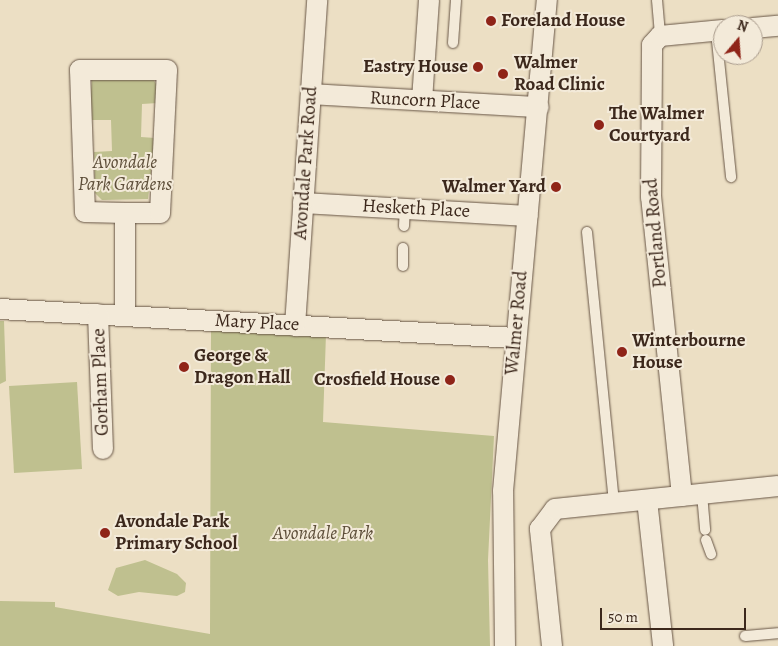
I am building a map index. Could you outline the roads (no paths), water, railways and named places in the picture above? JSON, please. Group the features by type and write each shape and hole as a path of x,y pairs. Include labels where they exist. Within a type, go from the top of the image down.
{"street":[{"name":"Avondale Park Road","path":"295,326 317,0"},
{"path":"422,100 429,0"},
{"name":"Walmer Road","path":"505,646 502,491 515,338 539,107 547,0"},
{"path":"763,27 778,26"},
{"path":"660,36 713,32"},
{"name":"Portland Road","path":"660,36 652,45 651,197 692,495"},
{"path":"80,70 167,70 160,213 125,213 85,212 80,70"},
{"name":"Runcorn Place","path":"310,94 539,107"},
{"name":"Hesketh Place","path":"303,203 404,217 528,216"},
{"path":"125,213 125,316"},
{"name":"Mary Place","path":"0,309 515,338"},
{"name":"Gorham Place","path":"98,314 103,449"},
{"path":"552,646 540,529 554,509 778,486"},
{"path":"648,500 662,646"}],"lane":[{"path":"453,43 456,0"},
{"path":"657,0 660,36"},
{"path":"723,65 731,177"},
{"path":"587,232 614,503"},
{"path":"403,266 404,248"},
{"path":"692,495 711,554"},
{"path":"745,636 778,633"}],"place":[{"name":"Foreland House","path":"491,21"},
{"name":"Eastry House","path":"478,67"},
{"name":"Walmer Road Clinic","path":"503,74"},
{"name":"The Walmer Courtyard","path":"599,125"},
{"name":"Walmer Yard","path":"556,187"},
{"name":"Winterbourne House","path":"622,352"},
{"name":"George & Dragon Hall","path":"184,367"},
{"name":"Crosfield House","path":"450,380"},
{"name":"Avondale Park Primary School","path":"105,533"}],"park label":[{"name":"Avondale Park Gardens","path":"125,174"},
{"name":"Avondale Park","path":"323,534"}]}
